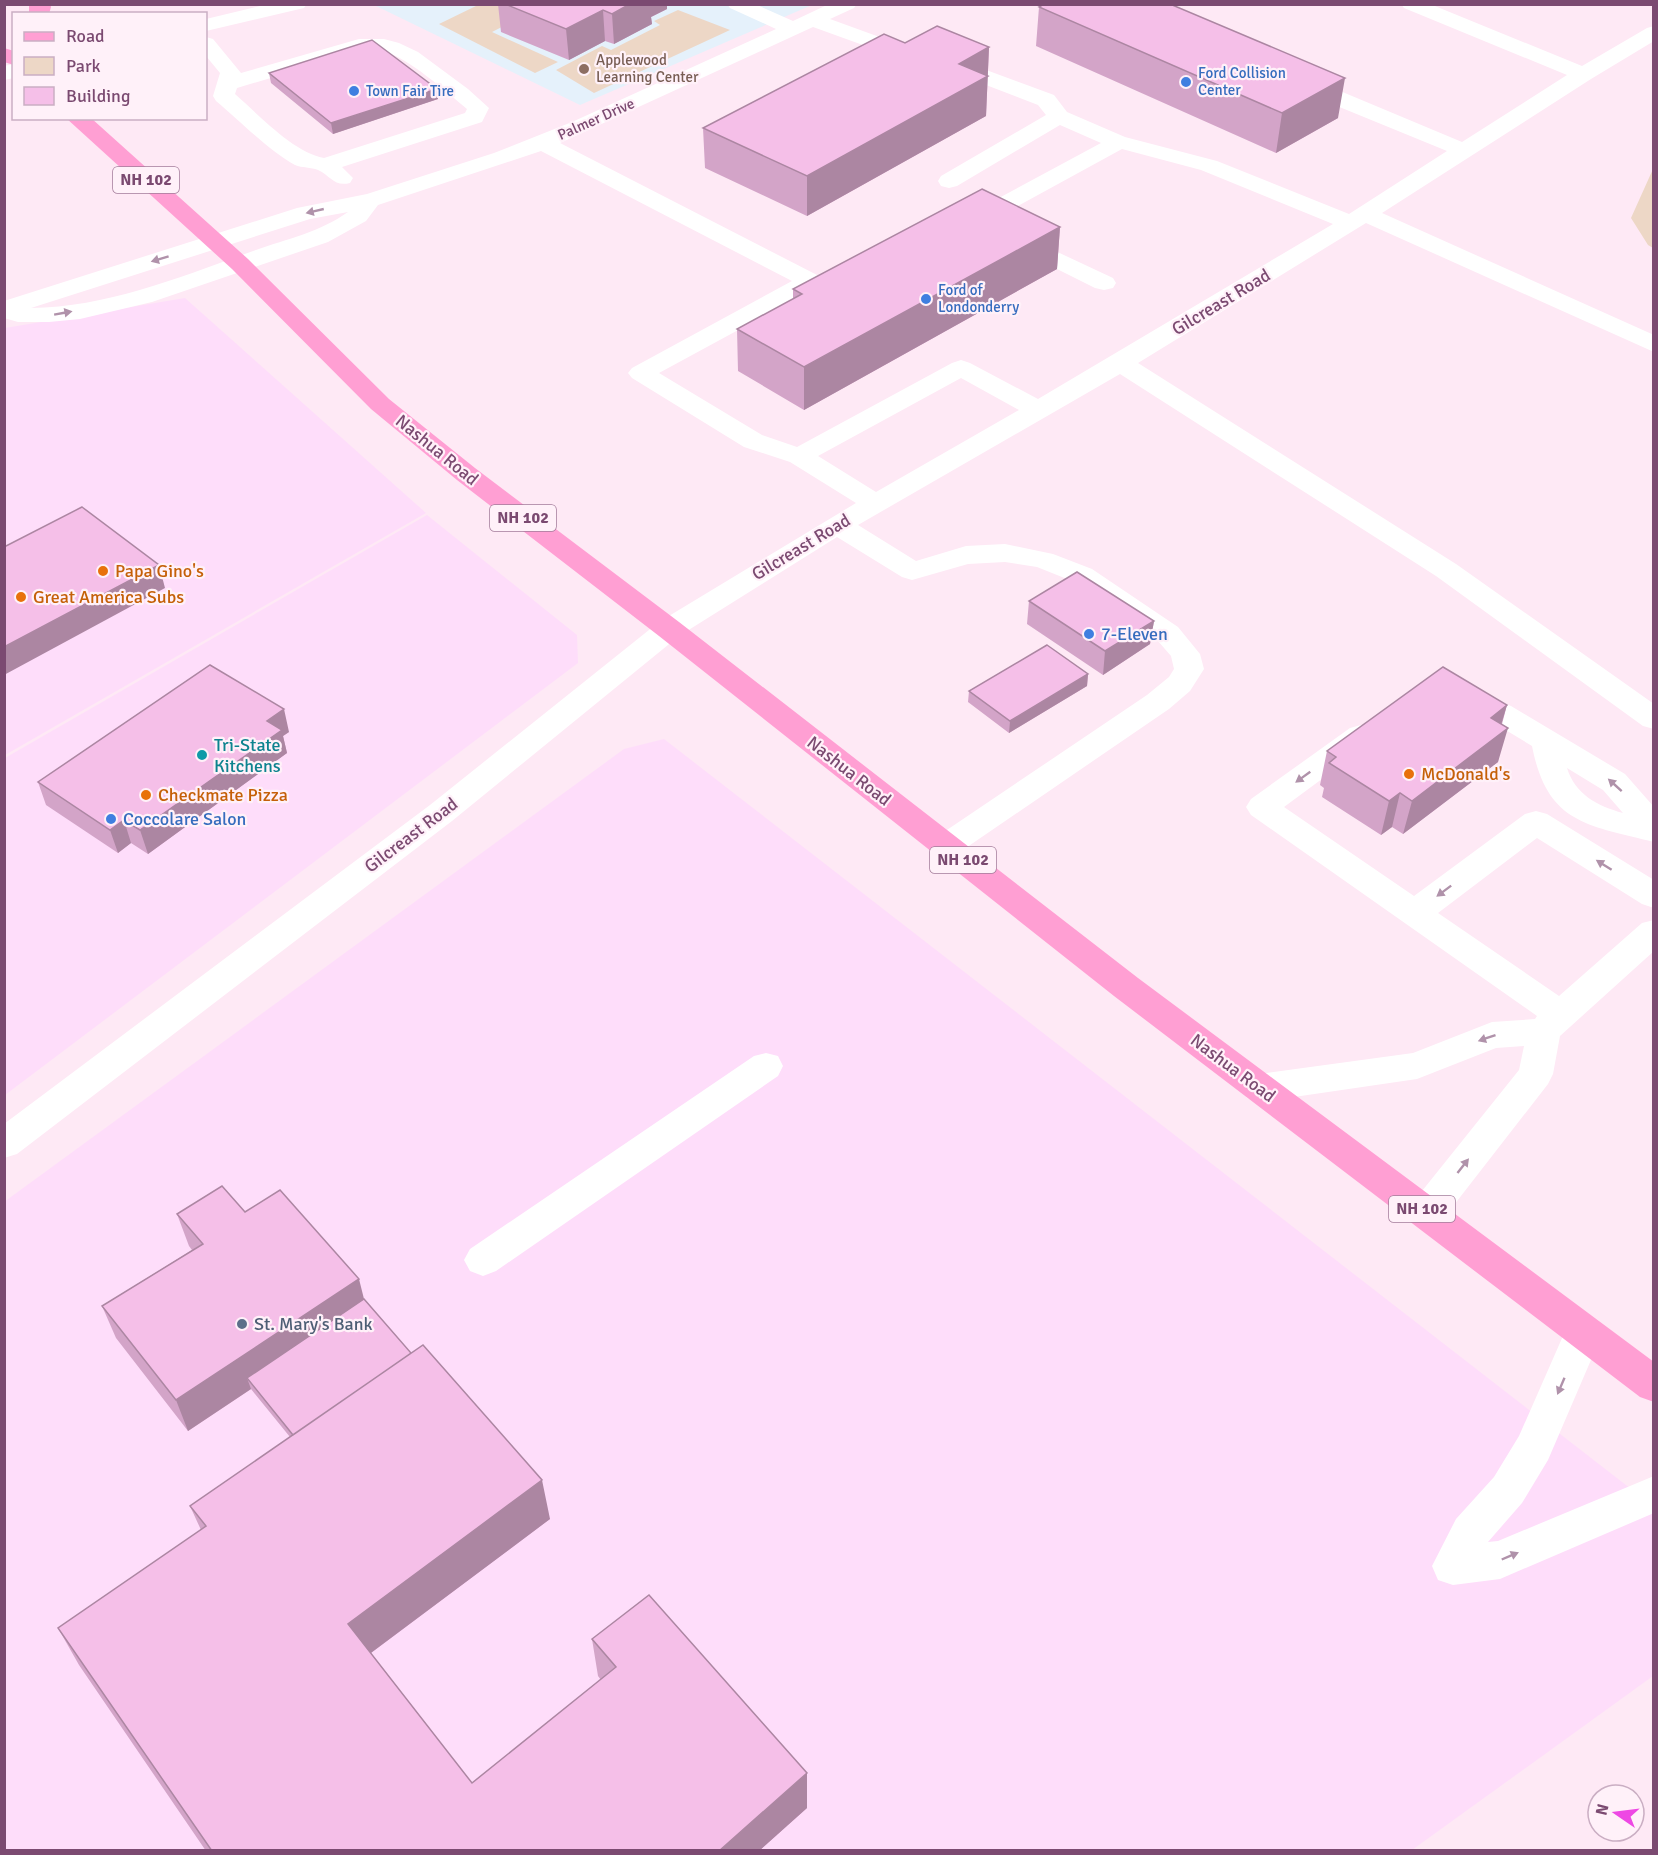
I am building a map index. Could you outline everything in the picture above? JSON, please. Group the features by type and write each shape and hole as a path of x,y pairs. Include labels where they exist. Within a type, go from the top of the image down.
{"main road":[{"name":"Nashua Road","path":"79,120 240,264 380,404 475,481 669,629 1126,987 1427,1212 1653,1385"}],"street":[{"path":"207,25 297,4"},
{"path":"737,4 892,49 925,54 1046,100 1059,117 1119,142 1158,149 1228,170 1358,219 1653,345"},
{"name":"Palmer Drive","path":"4,313 24,301 305,213 372,200 543,143 847,4"},
{"path":"1411,4 1583,74"},
{"name":"Gilcreast Road","path":"4,1144 441,813 669,629 838,525 1120,363 1358,219 1463,150 1653,32"},
{"path":"207,44 231,72 224,96 292,153 305,161 325,165 372,200"},
{"path":"228,84 359,45 377,44 395,48 464,95 478,108 474,117 325,165"},
{"path":"873,60 892,49"},
{"path":"1280,75 1463,150"},
{"path":"950,182 1059,117"},
{"path":"1104,283 967,224 1119,142"},
{"path":"543,143 818,286 641,373 753,441 799,456 875,503"},
{"name":"Palmer Drive","path":"4,313 42,317 106,306 167,291 326,234 359,216 372,200"},
{"path":"1120,363 1446,570 1653,719"},
{"path":"799,456 961,368 1040,410"},
{"path":"838,525 912,571 966,555 1005,553 1043,560 1082,575 1168,634 1185,654 1189,669 1180,684 1158,702 946,846"},
{"path":"1432,694 1465,697 1500,713 1546,741 1557,782 1568,800 1586,811 1653,830"},
{"path":"1387,716 1262,807 1416,912 1552,1022"},
{"path":"1416,912 1536,822 1653,896"},
{"path":"1259,1088 1417,1066 1492,1035 1552,1022 1653,932"},
{"path":"1427,1212 1536,1074 1552,1022"},
{"path":"483,1260 766,1066"},
{"path":"1584,1332 1534,1447 1508,1490 1471,1532 1453,1566 1500,1560 1653,1494"}],"shaded area":[{"name":"Applewood Learning Center","path":"374,5 812,5 580,105"},
{"path":"185,298 426,513 5,755 5,328"},
{"path":"427,515 577,635 578,663 5,1095 5,758"},
{"path":"664,739 1653,1506 1653,1676 1412,1850 5,1850 4,1202 624,749"}],"green space":[{"path":"478,5 506,5 527,14 492,32 558,62 535,73 439,24"},
{"path":"678,10 730,30 594,93 556,70 602,46 611,50 660,25 654,21"},
{"path":"1653,169 1653,248 1648,245 1631,218"}],"building":[{"path":"505,4 630,4 612,14 603,10 566,29"},
{"path":"1044,4 1170,4 1345,78 1282,113 1039,7"},
{"path":"937,26 989,47 959,64 988,76 807,176 703,128 884,34 905,43"},
{"name":"Town Fair Tire","path":"372,40 437,89 331,123 269,73"},
{"path":"982,189 1060,227 804,367 737,329 802,294 793,289"},
{"path":"82,507 159,565 4,647 4,547"},
{"path":"1077,572 1154,621 1105,651 1029,601"},
{"path":"1047,645 1088,674 1010,721 969,691"},
{"path":"210,665 284,709 267,721 282,730 140,830 124,820 110,830 38,782"},
{"path":"1443,667 1507,705 1491,718 1508,728 1412,801 1400,793 1389,801 1329,763 1336,757 1327,751"},
{"name":"St. Mary's Bank","path":"222,1186 245,1212 280,1190 359,1279 176,1400 102,1306 203,1244 177,1214"},
{"path":"364,1299 411,1353 293,1435 247,1378"},
{"path":"423,1345 542,1480 348,1624 472,1783 616,1667 592,1639 649,1595 807,1773 719,1851 212,1851 58,1628 206,1526 190,1506"}],"place":[{"name":"Applewood Learning Center","path":"584,69"},
{"name":"Ford Collision Center","path":"1186,82"},
{"name":"Town Fair Tire","path":"354,91"},
{"name":"Ford of Londonderry","path":"926,299"},
{"name":"Papa Gino's","path":"103,571"},
{"name":"Great America Subs","path":"21,597"},
{"name":"7-Eleven","path":"1089,634"},
{"name":"Tri-State Kitchens","path":"202,755"},
{"name":"McDonald's","path":"1409,774"},
{"name":"Checkmate Pizza","path":"146,795"},
{"name":"Coccolare Salon","path":"111,819"},
{"name":"St. Mary's Bank","path":"242,1324"}]}
